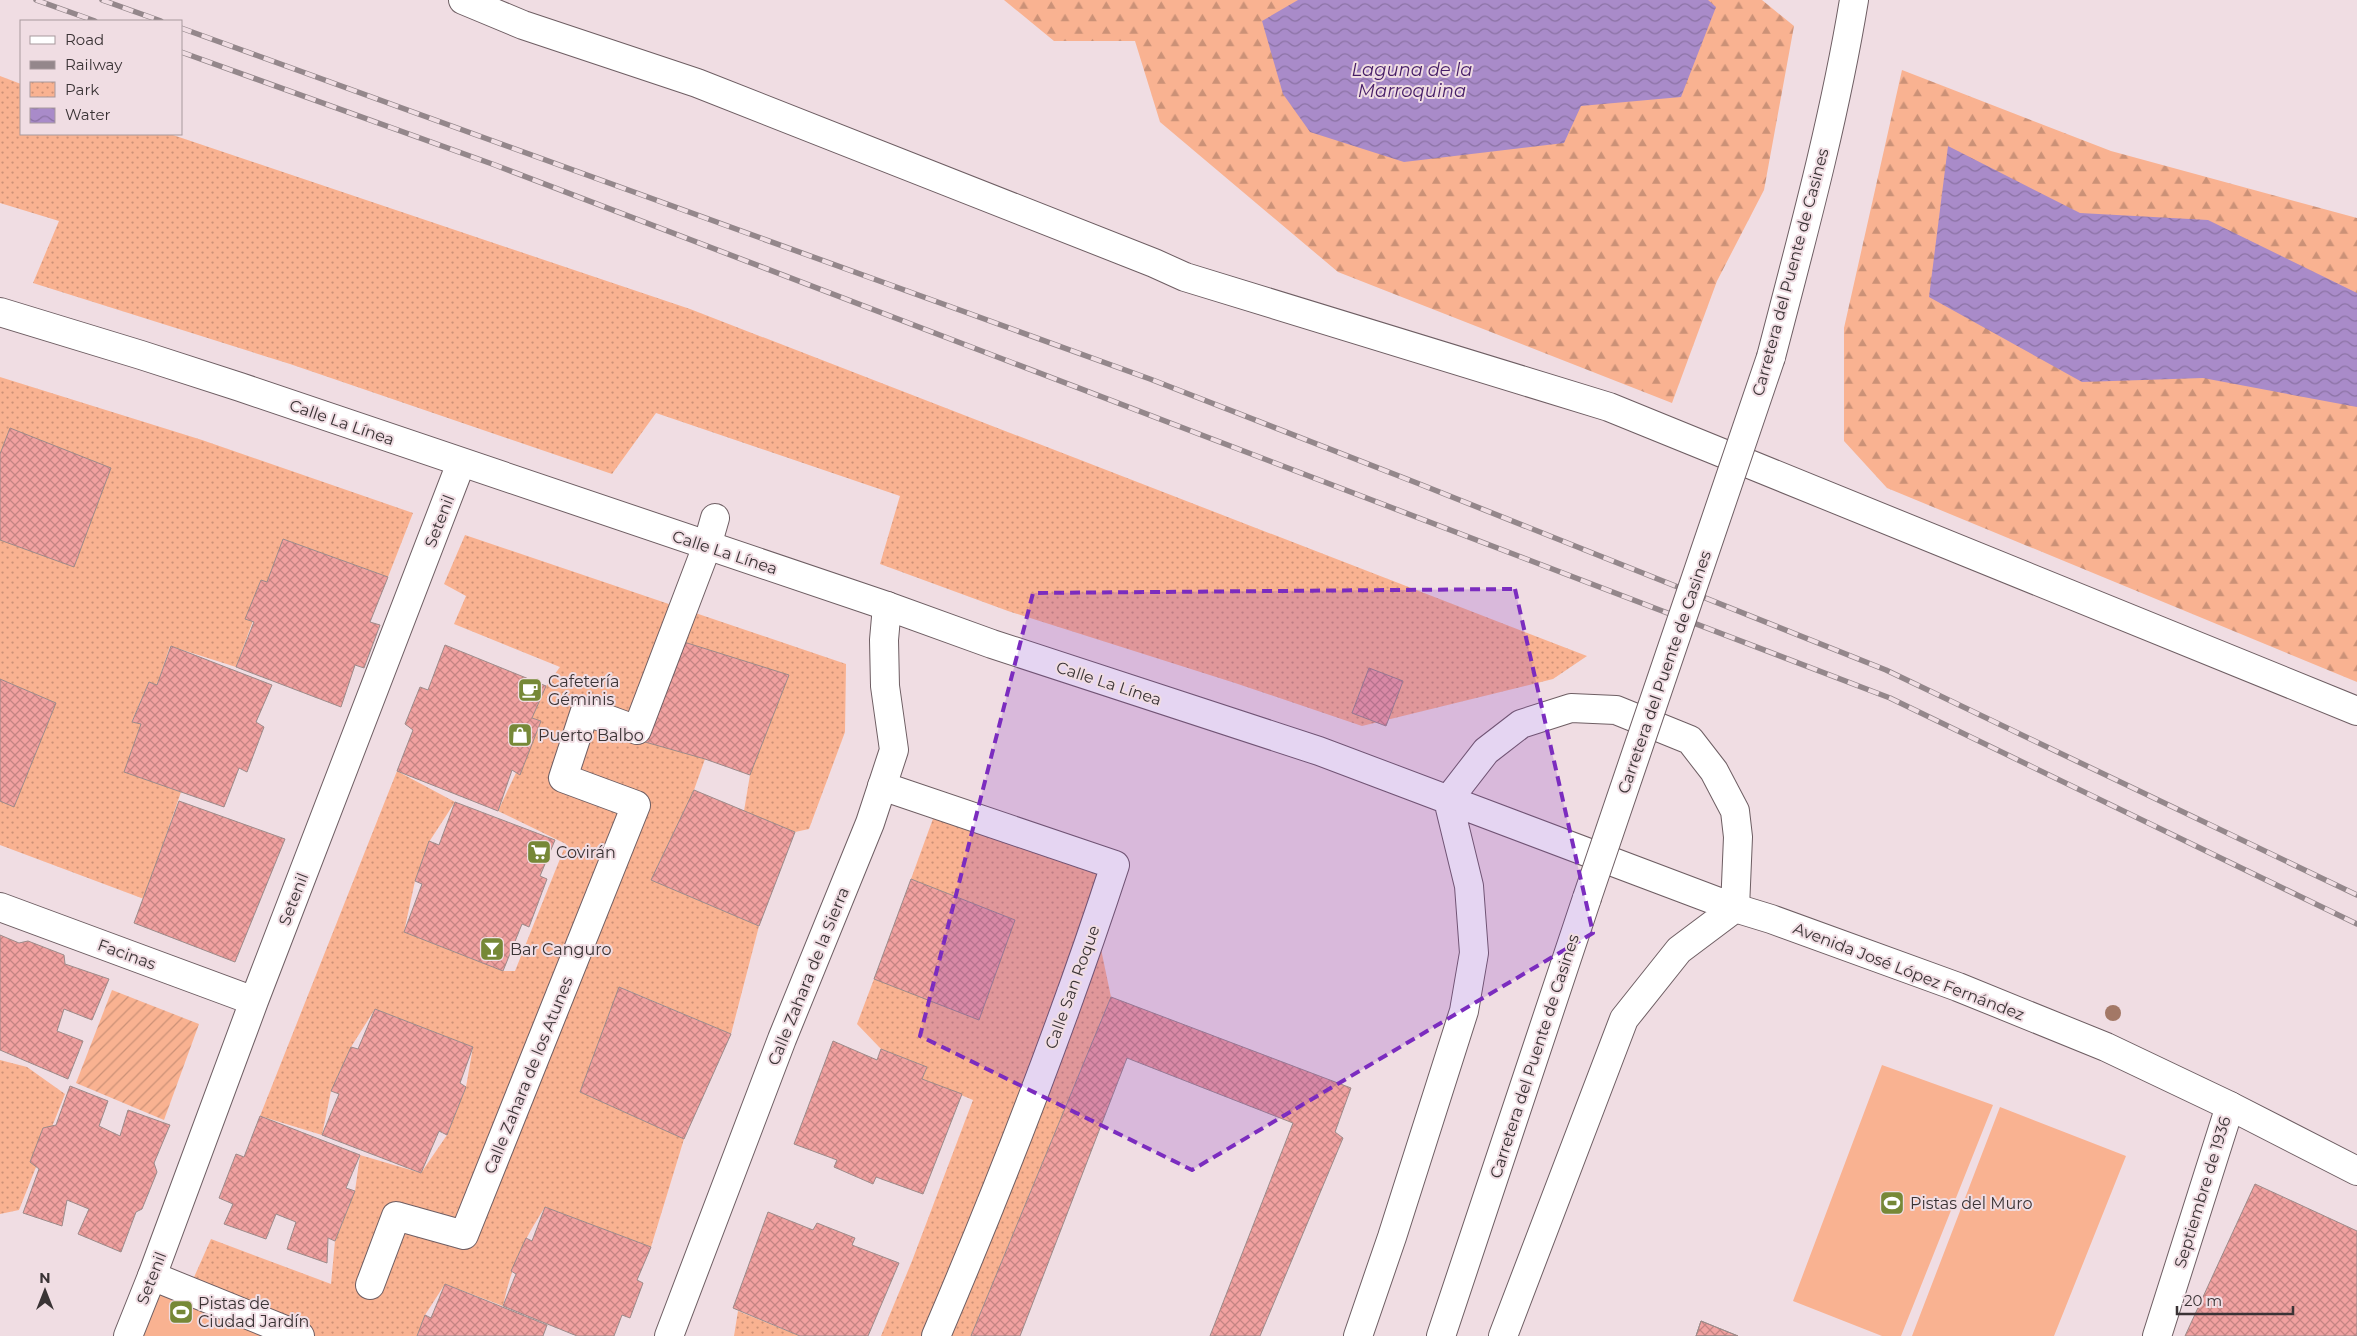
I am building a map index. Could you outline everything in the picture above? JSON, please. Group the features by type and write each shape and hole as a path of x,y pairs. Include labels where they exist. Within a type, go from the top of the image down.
{"street":[{"path":"463,0 524,25 697,83 1154,263 1185,277 1609,407 2357,711"},
{"name":"Carretera del Puente de Casines","path":"1440,1336 1771,356 1815,191 1842,70 1854,0"},
{"name":"Calle La Línea","path":"0,312 142,355 887,606 992,644 1319,751 1448,800"},
{"name":"Setenil","path":"128,1336 254,1001 461,463"},
{"path":"707,546 715,518"},
{"name":"Calle Zahara de los Atunes","path":"370,1285 396,1216 464,1235 636,806 563,778 585,711 637,730 707,546"},
{"name":"Calle Zahara de la Sierra","path":"669,1336 782,1039 870,824 894,750 885,686 884,640 887,606"},
{"path":"1358,1336 1392,1237 1464,1011 1474,953 1469,886 1448,800 1486,751 1520,724 1571,708 1616,710 1690,740 1714,771 1735,811 1738,837 1736,908 1679,950 1624,1019 1503,1336"},
{"name":"Calle San Roque","path":"882,786 1115,865 1082,965 969,1258 936,1336"},
{"name":"Avenida José López Fernández","path":"1448,800 1736,908 1771,919 1977,995 2106,1047 2230,1106 2357,1171"},
{"name":"Facinas","path":"0,906 254,1001"},
{"name":"Septiembre de 1936","path":"2157,1336 2230,1106"},
{"path":"152,1276 300,1336"}],"highlighted area":[{"path":"1515,589 1593,933 1192,1170 920,1036 1033,593"}],"green space":[{"path":"1004,0 1762,0 1794,26 1764,190 1717,281 1672,403 1338,272 1160,122 1135,41 1054,41"},
{"path":"1902,70 2111,151 2357,218 2357,682 1887,488 1844,441 1844,328"},
{"path":"0,76 20,84 20,135 173,135 690,309 1587,656 1553,679 1362,726 1235,683 1008,611 880,564 900,496 656,413 612,474 290,364 33,283 59,221 0,203"},
{"path":"0,377 202,440 413,513 388,577 283,539 236,667 170,646 157,685 149,682 132,721 141,724 125,772 181,792 144,899 0,845 0,801 14,806 56,703 0,679"},
{"path":"465,535 846,664 845,732 809,829 795,832 744,811 750,775 684,642 641,700 705,759 694,790 651,880 759,926 731,1034 620,987 580,1092 684,1139 651,1247 545,1207 519,1255 510,1278 503,1306 445,1284 425,1315 417,1336 295,1336 187,1293 211,1239 331,1284 335,1241 355,1191 360,1155 421,1173 447,1135 466,1087 473,1047 375,1009 351,1047 331,1091 322,1135 260,1116 397,771 455,802 429,842 415,881 404,932 503,971 515,971 566,844 498,811 540,722 532,718 546,686 560,667 454,624 466,596 444,584"},
{"path":"938,805 1115,865 1097,930 1111,997 971,1336 881,1336 912,1261 973,1100 922,1079 927,1067 881,1049 857,1024 874,979 1015,920 911,879"},
{"path":"112,990 199,1024 164,1120 76,1083"},
{"path":"0,1060 27,1067 65,1094 19,1210 0,1214"},
{"name":"Pistas del Muro","path":"1882,1065 1993,1105 1901,1336 1882,1336 1793,1301"},
{"name":"Pistas del Muro","path":"2000,1107 2126,1156 2054,1336 1912,1336"},
{"name":"Pistas de Ciudad Jardín","path":"155,1288 278,1336 136,1336"},
{"path":"738,1311 800,1336 734,1336"}],"water":[{"name":"Laguna de la Marroquina","path":"1298,0 1708,0 1716,7 1681,97 1581,106 1564,143 1404,162 1310,132 1283,94 1262,21"},
{"path":"1948,146 2080,213 2208,220 2357,293 2357,407 2203,378 2082,382 1929,297"}],"building":[{"path":"10,428 111,468 74,567 0,540 0,454"},
{"path":"283,539 388,577 370,622 380,625 364,668 355,665 341,707 236,667 254,622 245,619 261,580 267,582"},
{"path":"684,642 789,675 750,775 705,759 645,742 657,710 665,677 674,674"},
{"path":"445,645 546,686 532,718 541,721 520,775 512,770 498,811 397,771 413,730 405,724 420,687 428,690"},
{"path":"171,646 272,685 256,722 264,727 247,772 239,768 224,807 124,772 141,724 132,722 149,682 157,685"},
{"path":"1369,668 1403,681 1386,726 1352,713"},
{"path":"0,679 56,703 14,807 0,801"},
{"path":"694,790 795,832 759,926 651,880"},
{"path":"179,801 285,839 235,962 134,923"},
{"path":"455,802 555,840 540,876 547,879 529,927 522,924 503,971 404,932 422,884 415,881 429,841 439,845"},
{"path":"911,879 1015,920 979,1020 874,979"},
{"path":"0,935 19,943 28,941 64,955 65,964 109,979 92,1020 64,1009 57,1031 83,1041 68,1079 0,1050"},
{"path":"619,987 731,1034 684,1139 580,1092"},
{"path":"1111,997 1351,1088 1335,1132 1343,1138 1260,1336 1210,1336 1293,1123 1127,1058 1020,1336 971,1336"},
{"path":"375,1009 473,1047 460,1083 466,1087 447,1135 439,1131 421,1173 322,1135 339,1094 331,1091 351,1047 358,1049"},
{"path":"833,1041 877,1060 881,1049 927,1067 922,1079 962,1094 923,1194 876,1177 873,1184 834,1167 837,1160 794,1144"},
{"path":"70,1086 108,1101 99,1126 120,1136 128,1110 170,1125 154,1163 157,1172 142,1209 136,1212 121,1252 78,1234 89,1209 67,1200 62,1226 23,1213 39,1169 30,1162 43,1128 56,1125"},
{"path":"260,1116 360,1155 346,1188 355,1191 335,1241 328,1238 327,1263 287,1249 296,1222 276,1214 266,1239 224,1224 233,1204 219,1198 236,1154 244,1157"},
{"path":"2255,1184 2357,1231 2357,1336 2185,1336"},
{"path":"545,1207 651,1247 637,1280 643,1283 630,1318 622,1315 614,1336 577,1336 503,1306 516,1274 511,1271 526,1238 532,1241"},
{"path":"768,1212 813,1230 817,1223 855,1238 852,1245 899,1263 868,1336 800,1336 733,1308"},
{"path":"445,1284 547,1325 543,1336 417,1336 425,1315 431,1318"},
{"path":"1701,1321 1738,1336 1696,1336"},
{"path":"1701,1321 1738,1336 1696,1336"}],"railway":[{"path":"36,0 92,20"},
{"path":"102,0 158,20"},
{"path":"182,28 1150,379 1417,483 1886,670 2357,895"},
{"path":"182,52 495,165 1890,698 2357,924"}],"place":[{"name":"Cafetería Géminis","path":"530,690"},
{"name":"Puerto Balbo","path":"520,735"},
{"name":"Covirán","path":"539,852"},
{"name":"Bar Canguro","path":"492,949"},
{"name":"Pistas del Muro","path":"1892,1203"},
{"name":"Pistas de Ciudad Jardín","path":"181,1312"}]}
